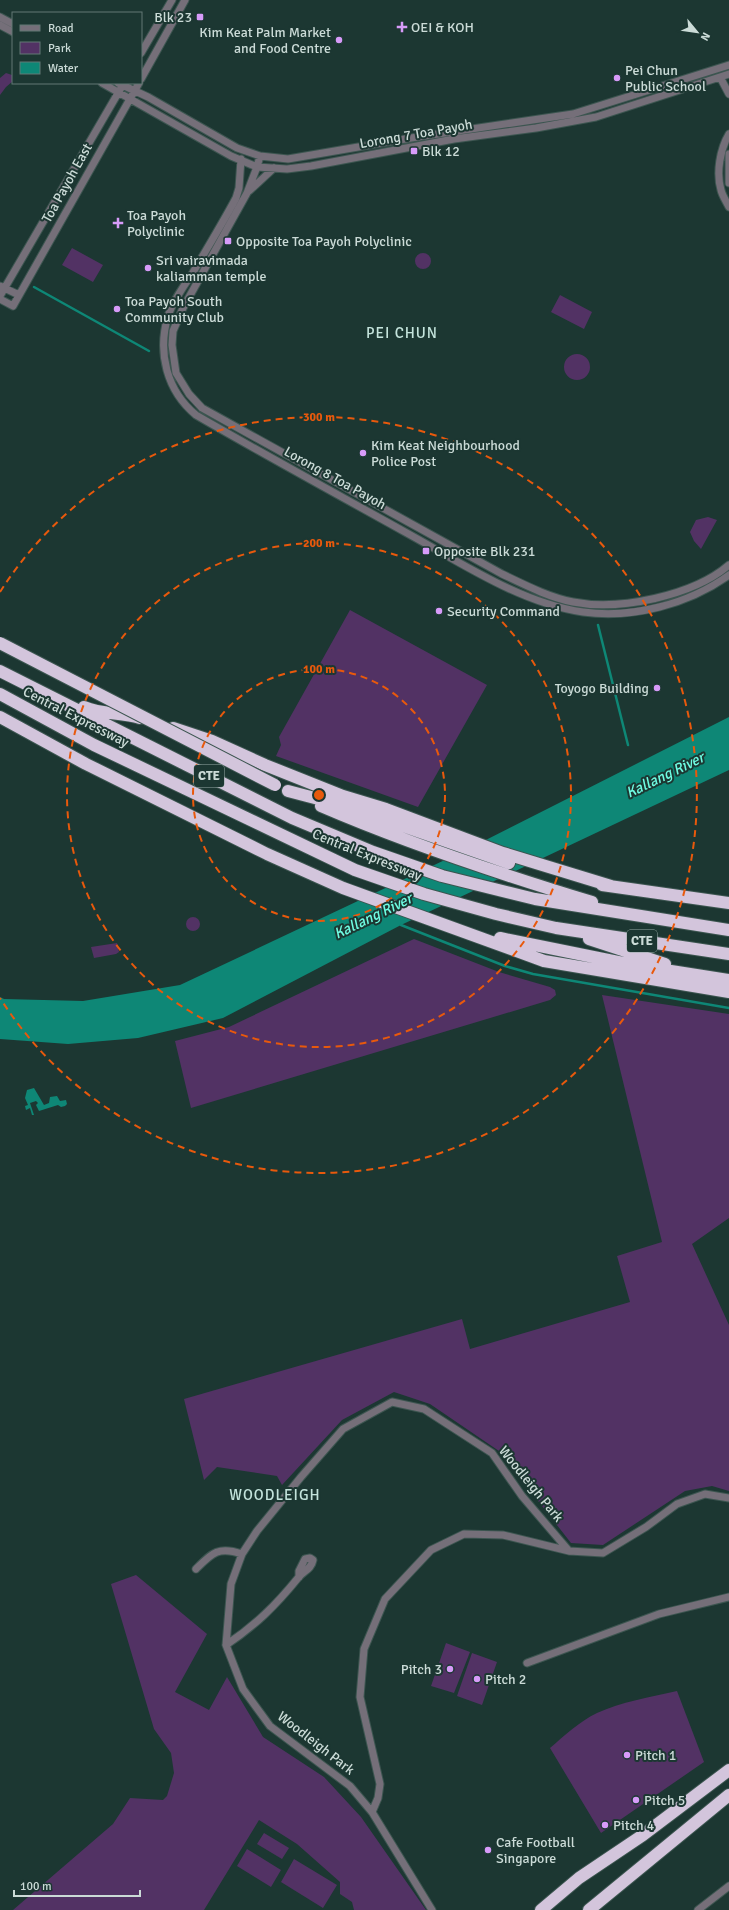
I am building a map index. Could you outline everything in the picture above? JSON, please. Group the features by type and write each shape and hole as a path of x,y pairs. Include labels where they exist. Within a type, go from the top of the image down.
{"highway":[{"path":"0,643 275,785 377,830 532,884 635,915"},
{"name":"Central Expressway","path":"0,671 292,818 373,852 442,876 489,889 535,899 729,930"},
{"path":"11,677 26,679 93,711 128,714 212,741 384,814 503,853 557,873 611,886 729,903"},
{"name":"Central Expressway","path":"0,694 94,745 355,870 424,894 496,914 556,928 729,954"},
{"path":"0,717 86,764 267,854 343,888 458,928 544,961 729,992"},
{"path":"288,791 349,807 384,814"},
{"path":"458,928 526,944 633,965 694,973 729,980"},
{"path":"556,928 694,973"},
{"path":"541,1910 579,1878 643,1835 729,1770"},
{"path":"592,1908 729,1795"}],"street":[{"path":"142,51 172,0"},
{"path":"142,76 185,0"},
{"path":"0,17 12,23"},
{"path":"0,25 12,31"},
{"name":"Lorong 7 Toa Payoh","path":"122,84 237,148 260,156 288,159 411,138 573,114 729,65"},
{"name":"Lorong 7 Toa Payoh","path":"118,92 231,156 258,167 274,168 311,166 454,139 569,123 609,113 729,74"},
{"path":"720,77 729,94"},
{"path":"104,84 118,92"},
{"name":"Toa Payoh East","path":"0,298 2,287 122,84"},
{"name":"Toa Payoh East","path":"19,295 137,84"},
{"path":"729,134 722,153 720,177 721,190 729,207"},
{"path":"729,154 729,183"},
{"name":"Lorong 8 Toa Payoh","path":"260,156 258,167 247,193 183,308 173,331 172,345 176,373 189,394 202,408 502,574 541,592 572,602 606,605 641,601 667,595 706,581 729,565"},
{"name":"Lorong 8 Toa Payoh","path":"241,159 239,188 236,198 174,303 165,328 164,362 170,383 185,406 196,416 465,565 518,592 555,607 594,613 639,610 670,604 695,595 718,583 729,575"},
{"path":"247,193 274,168"},
{"path":"0,298 13,306 19,295 2,287"},
{"name":"Woodleigh Park","path":"432,1910 372,1812 350,1786 270,1726 243,1689 226,1645 231,1584 242,1554 257,1531 343,1429 392,1402 424,1409 492,1453 522,1496 569,1551"},
{"name":"Woodleigh Park","path":"372,1812 378,1798 380,1784 360,1697 364,1649 385,1599 431,1550 464,1534 503,1535 569,1551 603,1553 646,1527 677,1504 705,1494 729,1498"},
{"path":"196,1569 212,1553 224,1551 242,1554"},
{"path":"226,1645 247,1631 280,1601 299,1576"},
{"path":"527,1663 660,1614 729,1597"},
{"path":"698,1910 729,1886"}],"green space":[{"path":"6,73 12,75 12,82 0,95 0,78"},
{"path":"72,248 103,265 93,282 62,265"},
{"path":"420,253 426,253 431,258 429,267 426,269 420,269 415,264 415,258"},
{"path":"560,295 592,312 584,329 551,312"},
{"path":"577,354 586,358 590,367 586,376 577,380 568,376 564,367 568,358"},
{"path":"708,517 717,520 701,549 694,541 690,532 696,520"},
{"path":"350,610 487,685 418,807 276,756 281,745 279,737"},
{"path":"190,917 196,917 200,921 200,927 196,931 190,931 186,927 186,921"},
{"path":"414,939 499,972 550,987 555,990 556,995 550,1000 191,1108 175,1041 229,1027"},
{"path":"117,943 119,952 116,954 94,958 91,947"},
{"path":"602,995 729,1014 729,1218 692,1244 729,1325 729,1491 712,1486 685,1491 603,1545 571,1543 499,1451 430,1404 394,1392 342,1420 282,1485 277,1476 217,1467 204,1480 184,1399 462,1319 470,1349 630,1302 617,1256 662,1242"},
{"path":"136,1575 207,1634 175,1692 209,1710 227,1677 263,1737 324,1777 361,1817 426,1910 354,1910 352,1902 340,1894 340,1882 297,1844 259,1820 204,1910 13,1910 113,1824 130,1798 163,1800 167,1796 174,1773 171,1753 154,1729 111,1584"},
{"name":"Pitch 3","path":"446,1643 470,1652 454,1693 431,1686"},
{"name":"Pitch 2","path":"472,1653 497,1662 482,1705 457,1696"},
{"name":"Pitch 1","path":"677,1691 704,1762 601,1833 550,1748 578,1724 597,1713 626,1703"},
{"path":"264,1833 289,1848 282,1859 257,1844"},
{"path":"247,1849 281,1870 271,1887 237,1866"},
{"path":"294,1859 337,1885 323,1908 281,1882"}],"water":[{"name":"Kallang River","path":"729,717 729,770 401,925 223,1018 138,1038 68,1044 0,1039 0,997 4,999 83,1001 180,985 466,850"},
{"path":"34,1088 44,1105 49,1103 50,1097 57,1096 60,1101 66,1100 67,1104 61,1107 58,1105 39,1111 36,1105 38,1103 36,1101 30,1103 34,1115 32,1115 30,1108 26,1110 25,1106 28,1105 25,1098 27,1090"}],"waterway":[{"path":"34,287 149,351"},
{"path":"598,625 628,745"},
{"path":"401,925 505,966 533,974 729,1008"}],"place":[{"name":"Blk 23","path":"200,17"},
{"name":"OEI & KOH","path":"402,27"},
{"name":"Kim Keat Palm Market and Food Centre","path":"339,40"},
{"name":"Pei Chun Public School","path":"617,78"},
{"name":"Blk 12","path":"414,151"},
{"name":"Toa Payoh Polyclinic","path":"118,223"},
{"name":"Opposite Toa Payoh Polyclinic","path":"228,241"},
{"name":"Sri vairavimada kaliamman temple","path":"148,268"},
{"name":"Toa Payoh South Community Club","path":"117,309"},
{"name":"Kim Keat Neighbourhood Police Post","path":"363,453"},
{"name":"Opposite Blk 231","path":"426,551"},
{"name":"Security Command","path":"439,611"},
{"name":"Toyogo Building","path":"657,688"},
{"name":"Pitch 3","path":"450,1669"},
{"name":"Pitch 2","path":"477,1679"},
{"name":"Pitch 1","path":"627,1755"},
{"name":"Pitch 5","path":"636,1800"},
{"name":"Pitch 4","path":"605,1825"},
{"name":"Cafe Football Singapore","path":"488,1850"}],"district":[{"name":"PEI CHUN","path":"402,333"},
{"name":"WOODLEIGH","path":"275,1495"}]}
